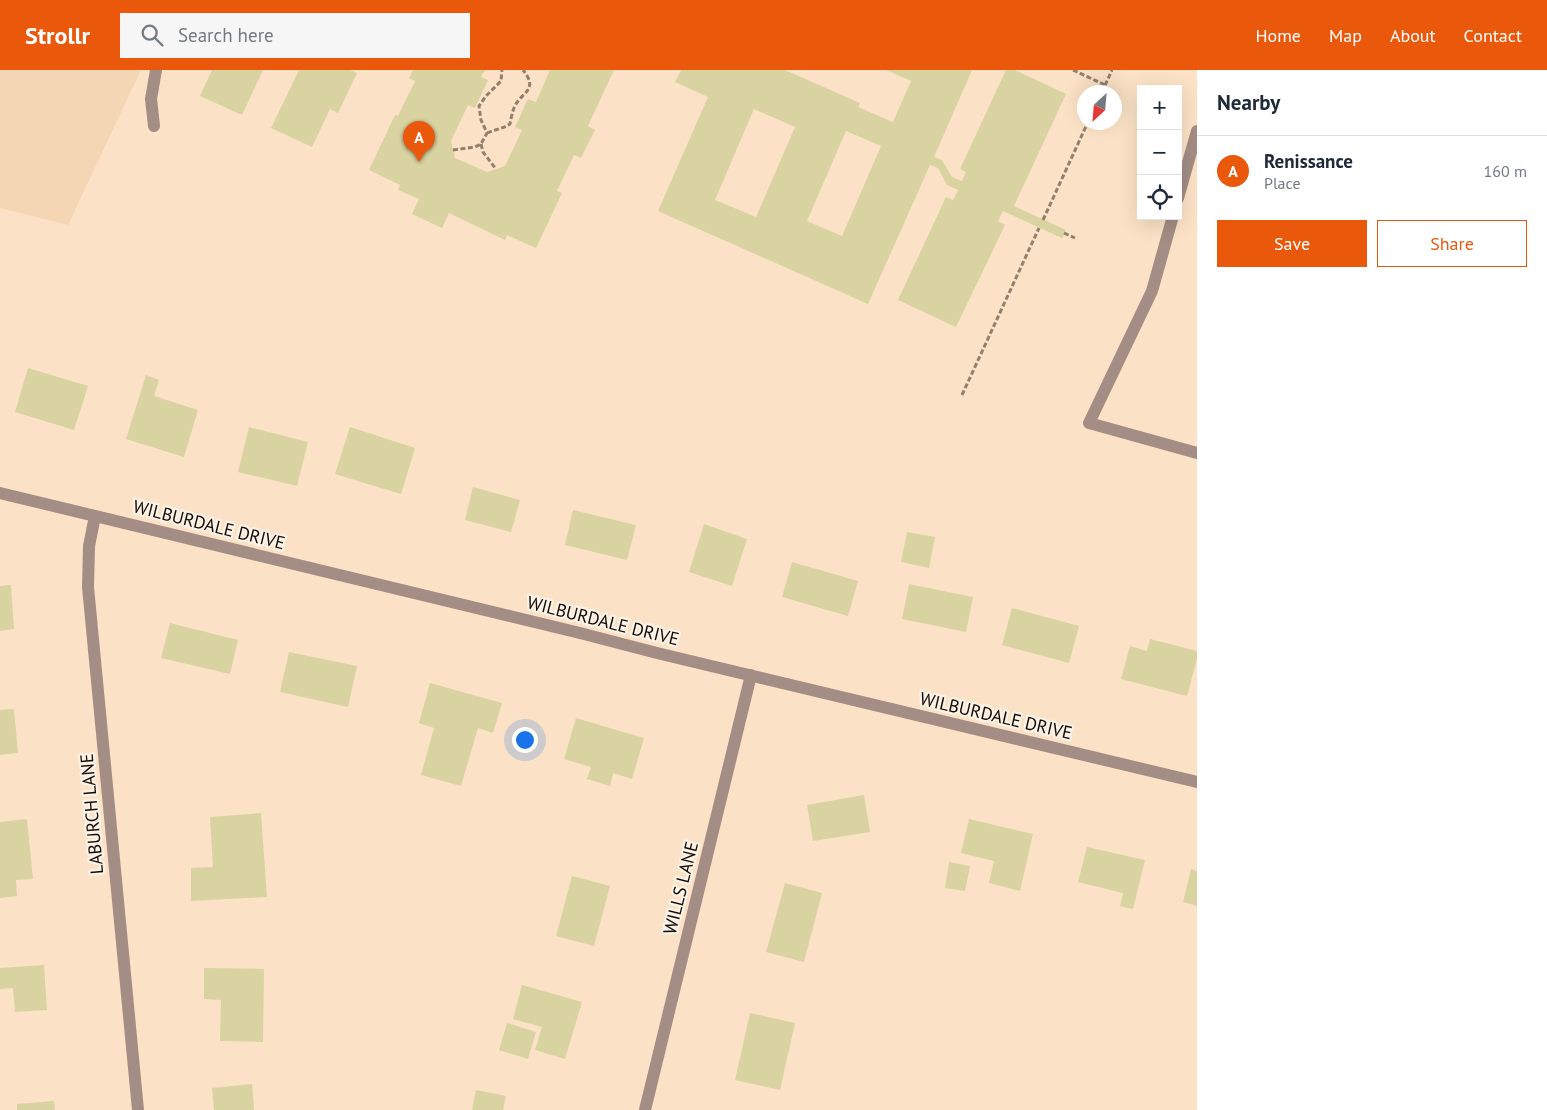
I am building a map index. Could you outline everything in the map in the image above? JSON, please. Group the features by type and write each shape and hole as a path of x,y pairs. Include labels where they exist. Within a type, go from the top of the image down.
{"street":[{"path":"154,126 151,99 156,70"},
{"path":"1182,184 1197,131"},
{"path":"1172,220 1152,291 1089,423 1197,453"},
{"name":"WILBURDALE DRIVE","path":"0,493 570,630 658,654 1197,782"},
{"name":"LABURCH LANE","path":"95,516 89,546 88,587 138,1110"},
{"name":"WILLS LANE","path":"645,1110 751,675"}],"path":[{"path":"487,133 481,120 479,106 500,82 502,70"},
{"path":"454,150 475,148 481,144 487,133 494,130 502,130 510,124 514,108 530,86 528,77 523,70"},
{"path":"1073,70 1105,85 1112,70"},
{"path":"1043,220 1084,130"},
{"path":"481,144 483,152 496,170"},
{"path":"962,395 1039,228"},
{"path":"1064,233 1075,238"}],"shaded area":[{"path":"0,70 141,70 68,225 0,208"}],"building":[{"path":"212,70 263,70 242,115 200,96"},
{"path":"299,70 350,70 357,73 338,113 330,109 312,147 271,128"},
{"path":"413,70 485,70 481,77 488,80 475,108 468,105 451,141 455,158 487,172 505,166 522,130 515,127 528,99 536,102 550,70 614,70 588,126 595,130 581,158 574,155 557,191 562,193 536,248 507,235 505,240 449,213 442,228 412,214 419,199 398,190 400,185 369,170 395,115 398,116 415,81 409,78"},
{"path":"681,70 785,70 860,103 858,107 893,122 911,81 886,70 972,70 934,157 942,160 952,177 962,181 966,172 960,169 1006,70 1015,70 1066,94 1014,206 1066,230 1062,238 1003,211 998,221 1005,225 956,327 898,300 946,197 953,200 958,190 947,185 938,168 930,165 868,304 658,211 708,97 675,82","holes":["754,109 795,127 756,217 715,200","846,131 881,146 842,236 807,221"]},
{"path":"28,368 88,386 74,430 15,412"},
{"path":"146,375 159,380 154,396 198,410 184,457 126,439"},
{"path":"249,427 308,442 297,486 238,472"},
{"path":"350,427 415,448 401,494 335,474"},
{"path":"473,487 520,500 511,532 465,520"},
{"path":"573,510 636,525 627,560 565,545"},
{"path":"704,524 747,539 732,586 689,572"},
{"path":"907,532 935,537 929,568 901,562"},
{"path":"792,562 858,581 848,616 782,597"},
{"path":"909,584 973,597 966,632 902,619"},
{"path":"11,585 14,629 0,631 0,586"},
{"path":"1012,608 1079,626 1069,663 1002,645"},
{"path":"170,623 238,640 230,674 161,658"},
{"path":"1150,639 1197,651 1197,659 1187,696 1121,679 1130,646 1147,651"},
{"path":"289,652 357,666 348,707 280,692"},
{"path":"430,683 502,703 493,733 478,728 461,786 421,775 434,728 419,723"},
{"path":"14,709 18,753 0,755 0,710"},
{"path":"576,718 644,738 632,779 613,773 610,786 587,779 591,767 564,759"},
{"path":"864,795 870,832 813,841 807,805"},
{"path":"261,813 267,897 191,901 191,868 213,867 210,817"},
{"path":"27,819 33,879 16,880 17,896 0,898 0,822"},
{"path":"969,819 1033,834 1020,891 989,883 994,861 961,853"},
{"path":"1087,847 1145,860 1133,909 1120,906 1123,893 1078,882"},
{"path":"949,862 970,866 965,891 945,888"},
{"path":"1191,869 1197,871 1197,906 1183,902"},
{"path":"572,876 610,886 594,946 556,936"},
{"path":"785,883 822,893 804,962 766,952"},
{"path":"44,965 47,1010 15,1012 13,988 0,989 0,968"},
{"path":"204,968 264,969 263,1042 220,1041 221,1000 204,999"},
{"path":"522,985 582,1002 565,1059 535,1050 542,1027 513,1019"},
{"path":"750,1013 795,1023 780,1090 735,1080"},
{"path":"507,1023 536,1032 528,1059 499,1050"},
{"path":"252,1084 254,1110 214,1110 212,1088"},
{"path":"476,1090 506,1096 503,1110 472,1110"},
{"path":"54,1101 55,1110 17,1110 17,1104"}],"place":[{"name":"Renissance","path":"419,162"}]}
